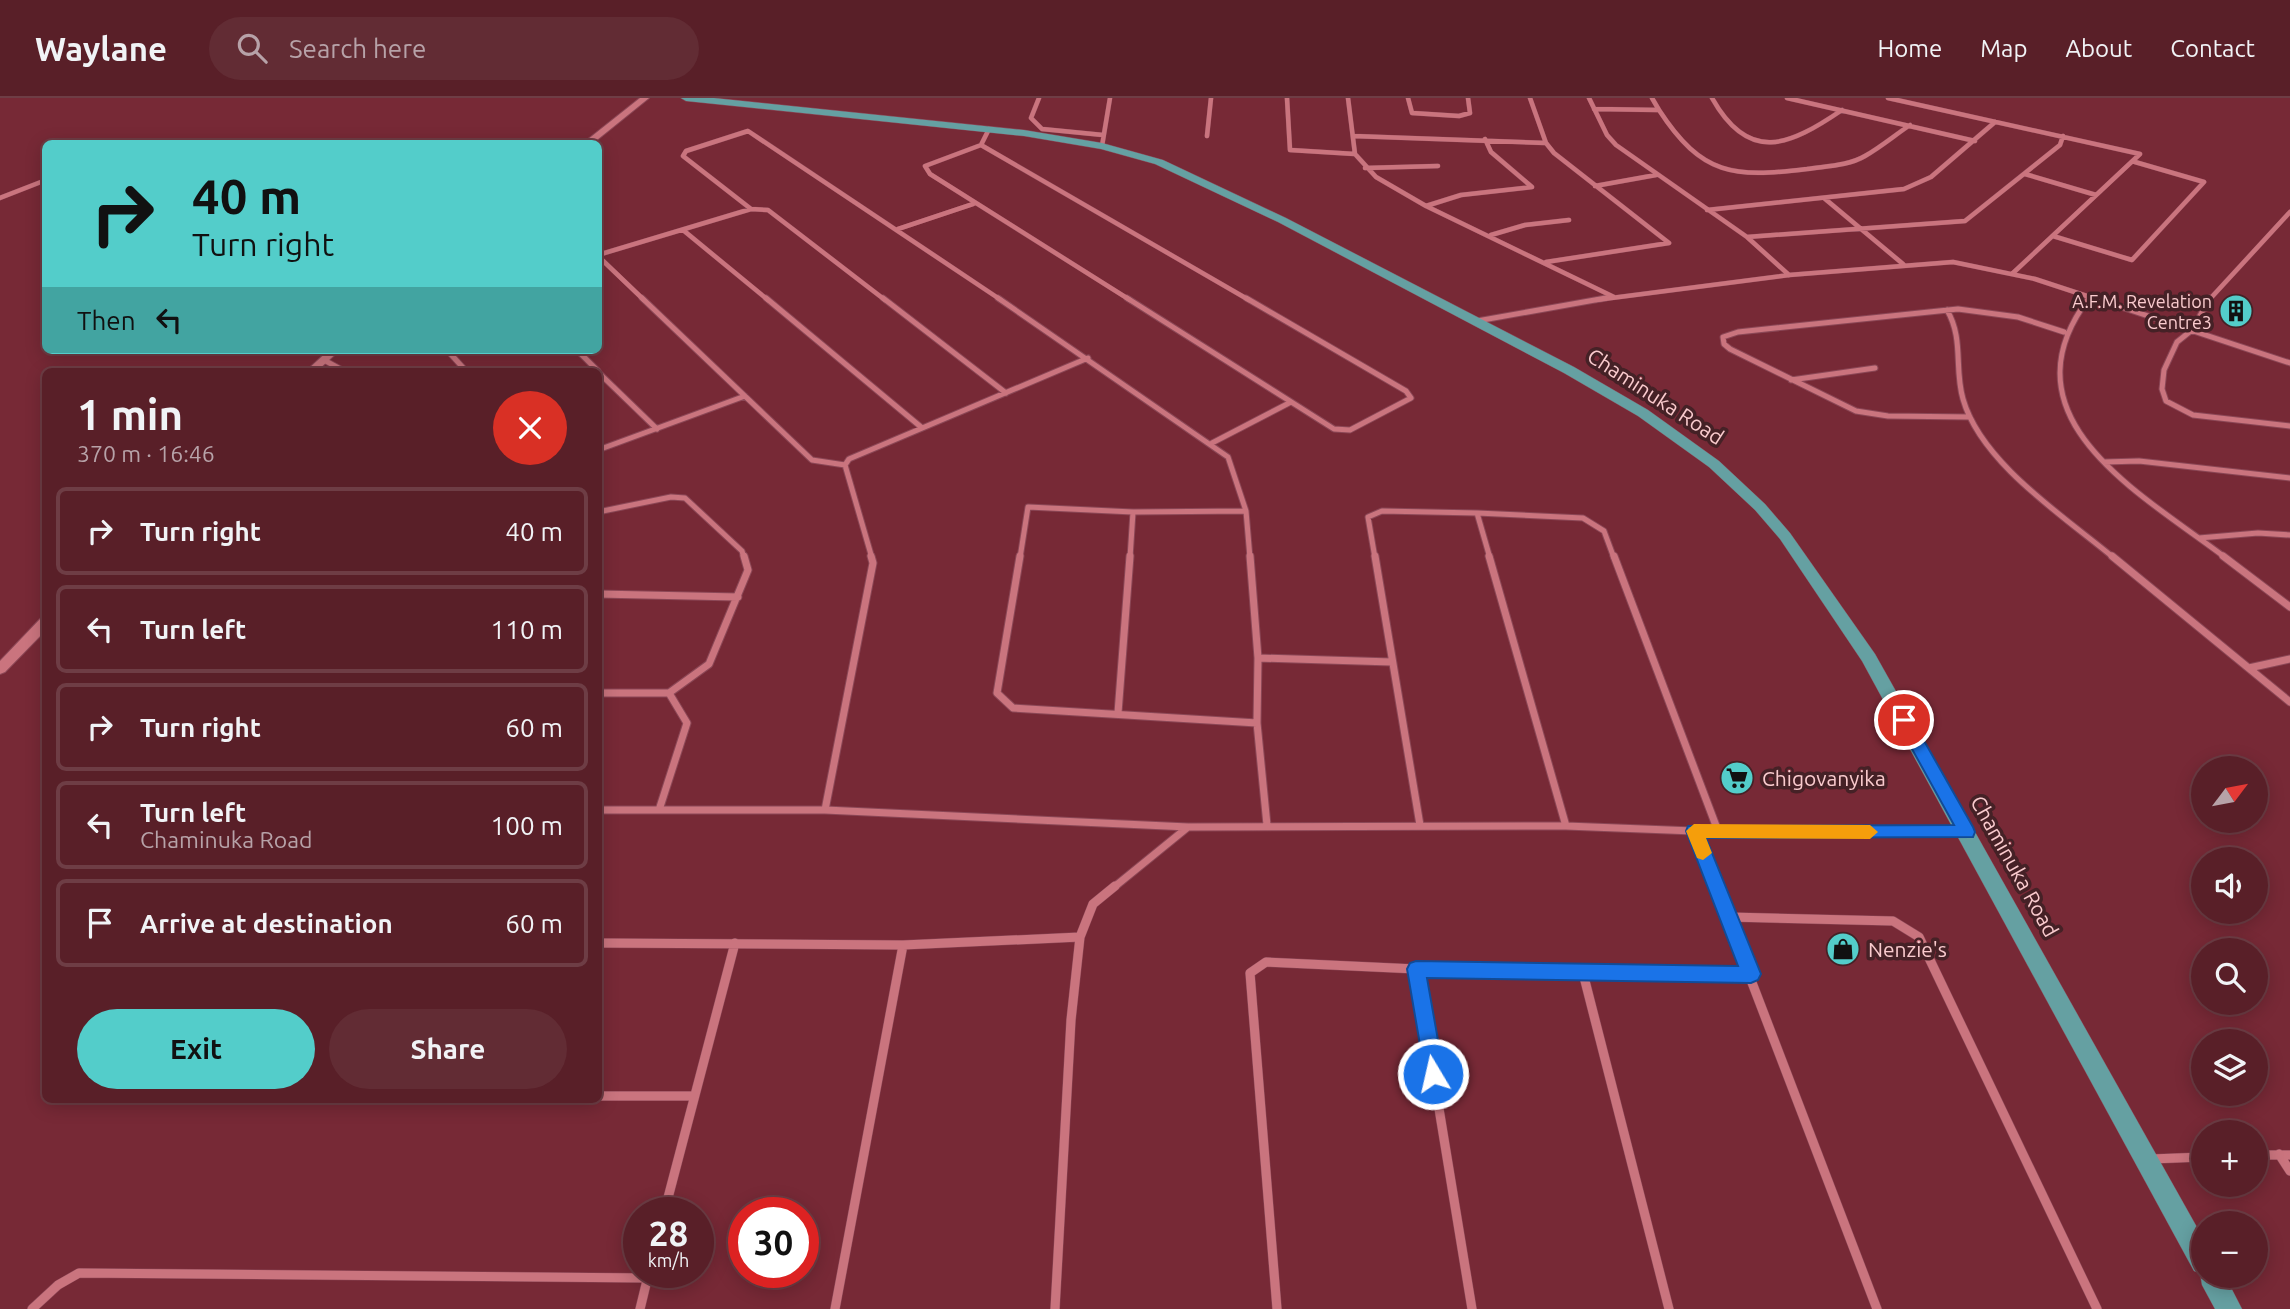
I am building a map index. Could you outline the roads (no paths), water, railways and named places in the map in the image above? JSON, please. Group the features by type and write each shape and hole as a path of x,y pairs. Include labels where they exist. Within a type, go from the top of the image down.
{"main road":[{"path":"591,140 645,98"},
{"name":"Chaminuka Road","path":"686,98 1102,141 1192,175 1476,321 1643,413 1714,464 1760,507 1811,572 1869,658 2191,1240"},
{"path":"742,98 766,106"},
{"path":"315,368 331,354"},
{"path":"0,669 42,625"},
{"path":"2218,1288 2229,1309"}],"street":[{"path":"1039,98 1031,118 1042,129 1102,141 1110,98"},
{"path":"1207,136 1211,98"},
{"path":"1287,98 1290,150 1355,154"},
{"path":"1348,98 1355,154 1365,168 1426,206 1491,235 1614,297"},
{"path":"1408,98 1412,113 1459,116 1470,113 1468,98"},
{"path":"1530,98 1546,143 1554,153 1669,243 1545,262"},
{"path":"1589,98 1606,135 1615,145 1746,237 1789,275"},
{"path":"1652,98 1676,137 1725,170 1740,173 1848,163 1869,154 1910,125"},
{"path":"1712,98 1739,137 1749,141 1793,140 1842,110"},
{"path":"1787,98 1975,141"},
{"path":"1888,98 2133,150 2141,156 2013,273"},
{"path":"1594,109 1659,110"},
{"path":"1707,210 1912,186 1931,177 1995,122"},
{"path":"981,145 1406,391 1411,398 1350,430 1334,429 973,204 930,174 925,166 981,145 989,129"},
{"path":"751,209 683,156 686,151 748,131 1088,358 1212,443 1228,457 1246,511 1258,658 1257,723 1267,825"},
{"path":"1353,136 1546,143"},
{"path":"1746,237 1965,221 2060,145 2063,136"},
{"path":"1426,206 1461,195 1532,187 1491,152 1485,139"},
{"path":"2053,236 2132,260 2204,182 2135,162"},
{"path":"1365,168 1438,166"},
{"path":"1595,186 1656,174"},
{"path":"2025,174 2096,195"},
{"path":"0,198 42,182"},
{"path":"1824,198 1903,264"},
{"path":"898,229 973,204"},
{"path":"602,255 751,209 768,210 1006,393"},
{"path":"2290,212 2213,293 2192,330 2177,342 2164,370 2162,389 2166,401 2193,415 2290,426"},
{"path":"1491,235 1525,225 1569,220"},
{"path":"683,230 920,427"},
{"path":"602,260 812,460 845,466"},
{"path":"1476,321 1614,297 1789,275 1954,262 2013,273 2290,363"},
{"path":"2090,297 2064,332 2057,365 2064,402 2086,442 2104,462 2290,607"},
{"path":"1970,417 1888,416 1856,411 1730,349 1724,344 1723,337 1738,332 1947,310 1986,311 2018,317 2064,332"},
{"path":"1947,310 1960,337 1959,384 1970,417 2028,487 2290,702"},
{"path":"451,354 463,368"},
{"path":"581,354 595,368"},
{"path":"825,810 873,563 845,466 849,459 1088,358"},
{"path":"324,360 339,368"},
{"path":"1790,380 1875,368"},
{"path":"602,375 657,429"},
{"path":"602,449 745,396"},
{"path":"1212,443 1291,402"},
{"path":"2104,462 2139,461 2290,478"},
{"path":"602,511 671,497 685,498 742,551 748,569 709,664 669,694 602,693"},
{"path":"1246,511 1133,512 1028,507 997,692 1013,708 1257,723"},
{"path":"1420,825 1368,517 1382,511 1583,519 1604,531 1718,831"},
{"path":"1118,713 1133,512"},
{"path":"1477,513 1566,826"},
{"path":"2199,538 2258,533 2290,535"},
{"path":"602,594 738,597"},
{"path":"1258,658 1392,662"},
{"path":"2249,668 2290,659"},
{"path":"659,810 687,723 669,694"},
{"path":"602,810 825,810 1188,827 1420,825 1566,826 1694,831 1967,832"},
{"path":"1055,1309 1071,1020 1080,937 1093,904 1188,827"},
{"path":"1694,831 1751,974 1877,1309"},
{"path":"1729,917 1894,921 1919,937 2097,1309"},
{"path":"602,943 903,945 1080,937"},
{"path":"668,1197 735,943"},
{"path":"835,1309 903,945"},
{"path":"1277,1309 1250,972 1266,962 1416,969 1751,974"},
{"path":"1416,969 1472,1309"},
{"path":"1583,973 1669,1309"},
{"path":"602,1096 694,1096"},
{"path":"2285,1155 2290,1171"},
{"path":"2147,1159 2191,1157"},
{"path":"32,1309 58,1285 79,1273 623,1275"},
{"path":"640,1309 645,1288"}],"place":[{"name":"A.F.M. Revelation Centre3","path":"2236,311"},
{"name":"Chigovanyika","path":"1737,778"},
{"name":"Nenzie's","path":"1843,949"}]}
